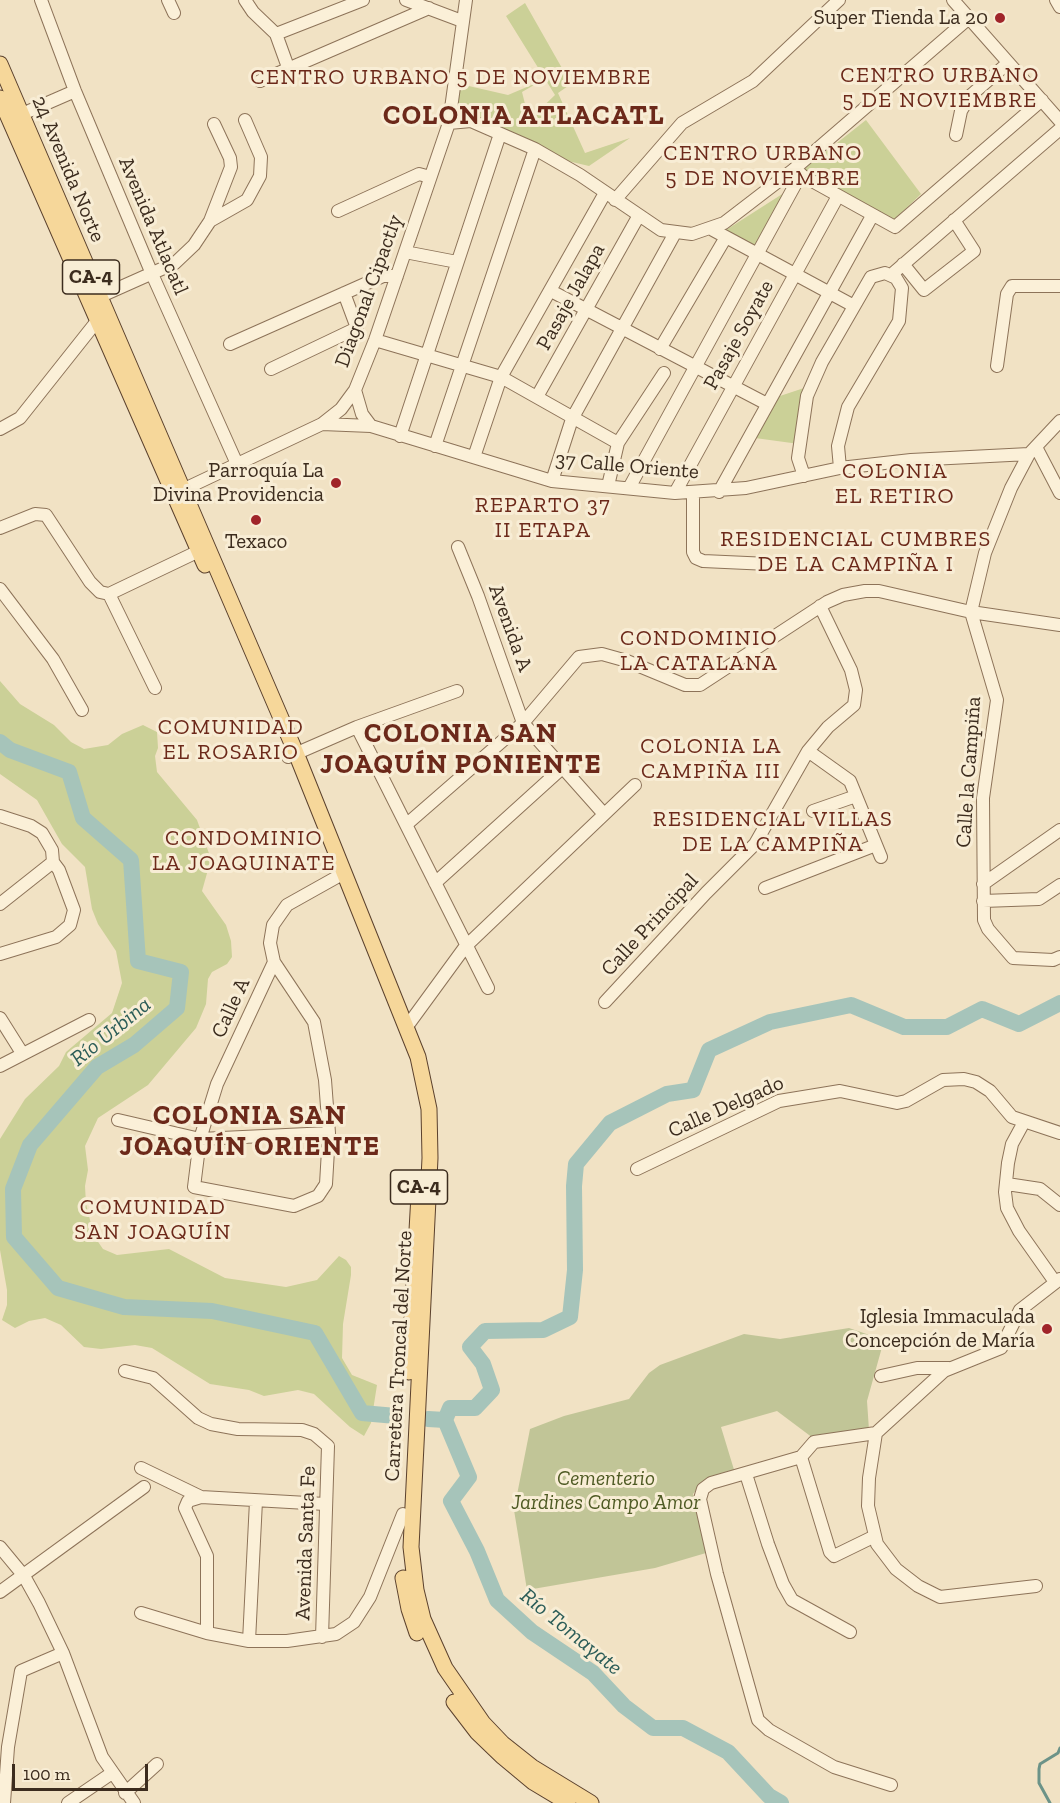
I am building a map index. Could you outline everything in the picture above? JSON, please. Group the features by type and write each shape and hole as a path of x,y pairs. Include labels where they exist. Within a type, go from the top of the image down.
{"main road":[{"name":"24 Avenida Norte","path":"0,64 15,117 179,491"},
{"name":"24 Avenida Norte","path":"0,98 15,117"},
{"name":"24 Avenida Norte","path":"94,300 97,321 179,491"},
{"name":"Carretera Troncal del Norte","path":"179,491 199,551 292,755 337,877 415,1072 422,1123 403,1514 402,1573 409,1609 420,1640 447,1691 469,1723 488,1743 533,1782 568,1803"},
{"name":"Carretera Troncal del Norte","path":"179,491 408,1025 426,1084 430,1148 411,1564 417,1597 428,1633 445,1668 478,1717 504,1744 532,1767 591,1803"}],"street":[{"name":"Avenida Atlacatl","path":"41,0 75,91 152,274 237,465"},
{"path":"168,0 174,13"},
{"path":"245,0 253,12 276,34 289,70"},
{"path":"276,34 363,0"},
{"path":"406,0 462,21"},
{"name":"Diagonal Cipactly","path":"179,491 322,424 341,409 355,390 375,340 449,123 466,0"},
{"path":"474,458 501,377 550,291 610,196 682,123 753,81 839,0"},
{"path":"953,0 1060,121"},
{"path":"1056,0 1060,7"},
{"path":"260,81 429,8"},
{"path":"449,123 471,121 535,149 661,230 692,234 713,230 797,172 969,18"},
{"path":"956,135 961,111 970,96 1008,63"},
{"path":"15,117 75,91"},
{"path":"797,172 895,227 1042,100"},
{"path":"210,221 248,200 260,176 261,158 245,120"},
{"path":"94,300 152,274 188,253 210,221 231,164 214,124"},
{"path":"891,275 1060,129"},
{"path":"400,436 500,134"},
{"path":"435,446 535,149"},
{"path":"629,488 757,254 797,172"},
{"path":"338,211 419,174 430,177"},
{"name":"Pasaje Soyate","path":"675,493 838,196"},
{"path":"719,492 872,216"},
{"name":"Pasaje Jalapa","path":"538,395 638,217"},
{"path":"903,264 924,290 974,251 954,220"},
{"path":"713,230 854,306"},
{"path":"552,481 572,419 675,233"},
{"path":"660,349 726,237"},
{"path":"405,252 457,262"},
{"path":"804,476 798,458 807,396 822,362 870,277 880,273 891,275 900,283 902,295 899,321 848,407 838,446 840,468"},
{"path":"230,344 383,276 397,276"},
{"path":"997,366 1007,294 1012,286 1060,286"},
{"path":"550,291 767,404"},
{"path":"271,369 357,328 345,293"},
{"path":"0,429 20,418 97,321"},
{"path":"375,340 501,377 538,395 572,419 618,443"},
{"path":"608,486 618,443 664,373"},
{"path":"355,390 362,414 371,426"},
{"path":"971,612 989,543 1011,488 1032,450 1060,421"},
{"name":"37 Calle Oriente","path":"322,424 371,426 552,481 675,493 719,492 840,468 1032,450"},
{"path":"1032,450 1060,493"},
{"path":"693,493 693,552 696,558 703,561 769,564"},
{"path":"0,528 35,513 46,515 90,582 100,592 109,594 199,551"},
{"name":"Avenida A","path":"458,547 523,723"},
{"path":"0,589 52,659 82,710"},
{"path":"407,824 523,723 579,657 602,654 627,661 685,685 700,685 820,606 843,595 879,591 971,612 1060,625"},
{"path":"109,594 155,688"},
{"name":"Calle Principal","path":"605,1002 706,892 759,839 808,751 828,727 851,710 856,700 851,670 820,606"},
{"name":"Calle la Campiña","path":"971,612 997,700 983,798 985,924 1008,954 1019,960 1053,960 1060,957"},
{"path":"292,755 357,727 457,691"},
{"path":"523,723 561,769 603,813"},
{"path":"357,727 407,824 465,947 488,988"},
{"path":"765,888 878,851 850,781 808,751"},
{"path":"435,883 561,769"},
{"path":"408,1025 465,947 603,813 635,785"},
{"path":"813,811 856,796"},
{"path":"0,816 31,826 42,833 52,849 53,862 59,870 74,910 70,926 56,937 0,954"},
{"path":"983,884 1060,830"},
{"path":"0,904 53,862"},
{"name":"Calle A","path":"329,1133 326,1184 324,1190 310,1201 288,1206 194,1186 200,1139 217,1084 273,962 270,936 278,914 300,896 337,877"},
{"path":"983,901 1039,899 1060,885"},
{"path":"118,1120 200,1139 329,1133 325,1080 317,1029 308,1010 273,962"},
{"path":"0,1018 22,1053"},
{"path":"0,1065 89,1020"},
{"name":"Calle Delgado","path":"637,1169 779,1101 818,1092 840,1091 897,1103 906,1101 943,1080 964,1079 990,1091 1007,1113 1024,1122 1060,1133"},
{"path":"891,1785 834,1767 769,1730 758,1720 717,1574 700,1499 703,1489 711,1484 801,1457 814,1442 876,1433 917,1393 949,1368 1001,1348 1020,1310 1057,1280 1008,1214 1007,1184 1012,1144 1024,1122"},
{"path":"1007,1184 1040,1189 1060,1205"},
{"path":"881,1376 917,1368 949,1368"},
{"name":"Avenida Santa Fe","path":"125,1371 152,1377 198,1418 211,1424 238,1429 302,1431 319,1437 327,1444 330,1452 325,1504 322,1637"},
{"path":"876,1433 869,1478 868,1506 877,1544 896,1569 918,1586 940,1597 1036,1586"},
{"path":"801,1457 830,1552 834,1556 875,1536"},
{"path":"141,1468 201,1497"},
{"path":"746,1474 783,1584 792,1600 850,1632"},
{"path":"0,1592 144,1486"},
{"path":"207,1633 207,1556 185,1508 190,1499 201,1497 325,1504"},
{"path":"249,1641 256,1501"},
{"path":"141,1612 207,1633 249,1641 288,1641 322,1637 340,1632 359,1615 371,1595 403,1514"},
{"path":"0,1547 24,1576 63,1653 102,1757 129,1798 157,1764"},
{"path":"4,1803 8,1747 21,1671 63,1653"},
{"path":"69,1803 112,1773"}],"green space":[{"path":"525,3 571,84 558,93 585,153 630,138 589,166 551,157 472,118 455,113 460,84 508,95 541,81 522,92 529,120 555,95 506,16"},
{"path":"866,120 921,194 893,221 804,169"},
{"path":"787,191 758,247 726,230"},
{"path":"807,387 799,444 755,438 777,397"},
{"path":"0,681 20,704 54,725 71,742 84,749 108,745 122,734 143,725 157,732 158,748 155,756 157,772 197,820 211,859 202,891 226,925 231,941 232,957 227,964 212,972 208,979 206,1004 196,1028 148,1085 98,1118 85,1146 88,1170 85,1186 86,1204 94,1236 103,1249 117,1255 169,1249 225,1278 286,1287 317,1280 339,1256 346,1260 351,1267 351,1275 343,1324 342,1358 352,1375 377,1385 371,1423 364,1436 350,1427 314,1394 298,1390 264,1396 249,1390 210,1384 152,1348 135,1345 101,1349 84,1347 61,1325 45,1318 29,1321 15,1328 2,1320 7,1305 7,1290 0,1250 0,1139 25,1099 59,1066 66,1052 112,1013 122,983 116,951 98,924 92,909 85,867 62,844 37,800 0,774"},
{"name":"Cementerio Jardines Campo Amor","path":"849,1328 884,1340 867,1401 869,1430 813,1438 777,1411 721,1427 735,1473 702,1483 693,1494 706,1553 655,1568 527,1590 514,1510 530,1429 564,1416 629,1399 649,1373 660,1365 744,1334 780,1339"}],"waterway":[{"name":"Río Urbina","path":"0,742 10,750 69,772 83,818 131,860 138,961 181,972 177,1008 134,1045 97,1067 30,1145 13,1189 14,1237 58,1288 124,1307 212,1311 315,1333 362,1413 396,1416"},
{"path":"445,1420 450,1408 475,1408 492,1390 483,1364 470,1347 485,1331 543,1330 570,1317 575,1270 576,1164 610,1123 667,1094 693,1090 709,1050 770,1022 851,1005 904,1027 947,1027 982,1009 1019,1024 1060,1003"},
{"name":"Río Urbina","path":"428,1419 445,1420"},
{"name":"Río Tomayate","path":"445,1420 469,1477 451,1501 477,1551 497,1600 532,1632 593,1673 624,1706 653,1728 683,1728 728,1752 769,1796 781,1803"},
{"path":"1050,1803 1039,1783 1039,1769 1040,1764 1058,1753 1060,1748"}],"place":[{"name":"Super Tienda La 20","path":"1000,18"},
{"name":"Parroquía La Divina Providencia","path":"336,483"},
{"name":"Texaco","path":"256,520"},
{"name":"Iglesia Immaculada Concepción de María","path":"1047,1329"}],"district":[{"name":"CENTRO URBANO 5 DE NOVIEMBRE","path":"451,78"},
{"name":"CENTRO URBANO 5 DE NOVIEMBRE","path":"940,88"},
{"name":"COLONIA ATLACATL","path":"524,116"},
{"name":"CENTRO URBANO 5 DE NOVIEMBRE","path":"763,166"},
{"name":"COLONIA EL RETIRO","path":"895,485"},
{"name":"REPARTO 37 II ETAPA","path":"543,518"},
{"name":"RESIDENCIAL CUMBRES DE LA CAMPIÑA I","path":"856,552"},
{"name":"CONDOMINIO LA CATALANA","path":"699,652"},
{"name":"COMUNIDAD EL ROSARIO","path":"231,740"},
{"name":"COLONIA SAN JOAQUÍN PONIENTE","path":"461,750"},
{"name":"COLONIA LA CAMPIÑA III","path":"711,760"},
{"name":"RESIDENCIAL VILLAS DE LA CAMPIÑA","path":"773,832"},
{"name":"CONDOMINIO LA JOAQUINATE","path":"244,852"},
{"name":"COLONIA SAN JOAQUÍN ORIENTE","path":"250,1132"},
{"name":"COMUNIDAD SAN JOAQUÍN","path":"153,1220"}]}
